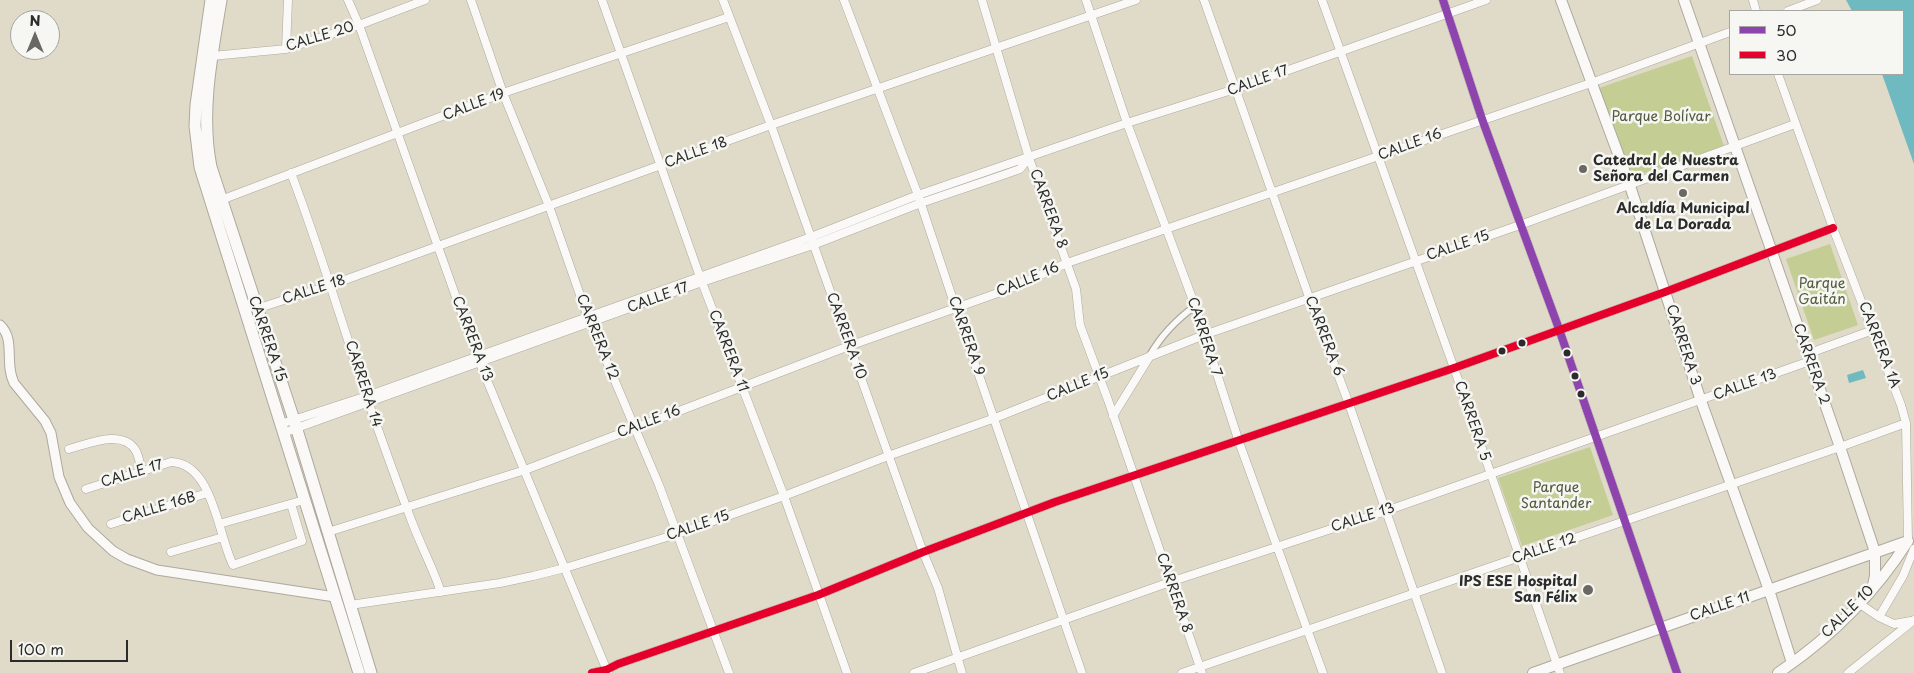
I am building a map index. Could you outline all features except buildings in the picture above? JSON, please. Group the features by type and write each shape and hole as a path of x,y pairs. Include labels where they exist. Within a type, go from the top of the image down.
{"main road":[{"name":"CARRERA 15","path":"211,0 196,105 195,126 200,167 358,673"},
{"name":"CARRERA 15","path":"221,0 208,93 207,145 211,167 295,424 371,673"},
{"name":"CARRERA 3","path":"1561,0 1630,186 1701,400 1769,590 1792,663"},
{"name":"CARRERA 2","path":"1684,0 1875,552 1875,576 1872,590"},
{"name":"CALLE 11","path":"1533,673 1559,669 1661,628 1875,552 1911,545"},
{"name":"CALLE 10","path":"1778,673 1822,640 1860,604 1911,545"}],"street":[{"path":"286,49 288,0"},
{"name":"CARRERA 13","path":"348,0 359,25 479,359 607,671"},
{"name":"CALLE 20","path":"212,56 286,49 359,25 424,0"},
{"name":"CARRERA 12","path":"471,0 503,93 548,206 589,319 659,485 729,673"},
{"name":"CARRERA 11","path":"602,0 701,280 784,496 847,673"},
{"name":"CARRERA 10","path":"723,0 771,125 888,456 938,588 962,673"},
{"name":"CARRERA 9","path":"844,0 920,199 1082,673"},
{"name":"CARRERA 8","path":"982,0 1029,158 1076,289 1080,325 1200,670"},
{"name":"CARRERA 7","path":"1086,0 1127,123 1195,306 1239,442 1323,673"},
{"name":"CALLE 18","path":"256,309 331,285 771,125 1091,17 1136,0"},
{"name":"CARRERA 6","path":"1204,0 1309,297 1350,404 1442,673"},
{"name":"CARRERA 5","path":"1322,0 1454,368 1559,669"},
{"path":"1443,0 1482,119 1559,329 1624,522 1678,673"},
{"name":"CALLE 17","path":"282,428 812,241 1029,158 1127,123 1235,90 1486,0"},
{"path":"1790,10 1804,2 1817,0"},
{"name":"CALLE 19","path":"221,200 503,93 729,17"},
{"name":"CALLE 16","path":"328,532 525,470 849,346 1010,289 1067,263 1591,83 1729,32"},
{"name":"CARRERA 1A","path":"1778,75 1833,228 1896,387 1906,423 1911,545"},
{"name":"CALLE 15","path":"350,605 500,584 565,568 677,534 995,418 1204,335 1630,186 1795,124"},
{"name":"CARRERA 14","path":"291,173 406,508 423,551 433,570 440,592"},
{"path":"592,673 607,671 618,664 818,595 1028,512 1454,368 1665,292 1771,250 1833,228"},
{"path":"1113,416 1162,335 1176,320 1195,306"},
{"path":"0,324 8,338 8,368 10,376 46,421 51,433 56,464 64,490 78,516 100,540 128,559 157,570 335,597"},
{"name":"CALLE 13","path":"914,673 1065,621 1170,582 1386,511 1596,438 1809,358 1873,330"},
{"name":"CALLE 12","path":"1182,673 1200,670 1906,423"},
{"path":"69,449 116,438 136,451 142,470"},
{"name":"CALLE 17","path":"86,489 142,470 171,462 180,462 188,466 199,477 208,493"},
{"path":"208,493 233,565 302,542 303,539 291,504"},
{"name":"CALLE 16B","path":"111,524 208,493"},
{"path":"219,524 304,500"},
{"path":"171,552 223,536"},
{"path":"1879,617 1903,576 1911,545"},
{"path":"1860,604 1879,617 1894,624 1913,620"},
{"path":"1848,673 1913,620"}],"green space":[{"name":"Parque Bolívar","path":"1692,56 1724,146 1631,178 1599,88"},
{"name":"Parque Gaitán","path":"1830,244 1858,325 1814,340 1786,259"},
{"name":"Parque Santander","path":"1590,447 1613,515 1522,546 1498,478"}],"water":[{"path":"1846,0 1914,0 1914,164 1882,75 1904,75 1904,10 1851,10"},
{"path":"1863,370 1866,378 1849,383 1847,375"}],"transit line":[{"name":"50","path":"1443,0 1482,119 1559,329 1677,673"},
{"name":"30","path":"592,673 606,670 618,664 818,595 923,552 1055,502 1454,368 1665,292 1833,228"}],"place":[{"name":"Catedral de Nuestra Señora del Carmen","path":"1583,169"},
{"name":"Alcaldía Municipal de La Dorada","path":"1683,193"},
{"name":"IPS ESE Hospital San Félix","path":"1588,590"}]}
